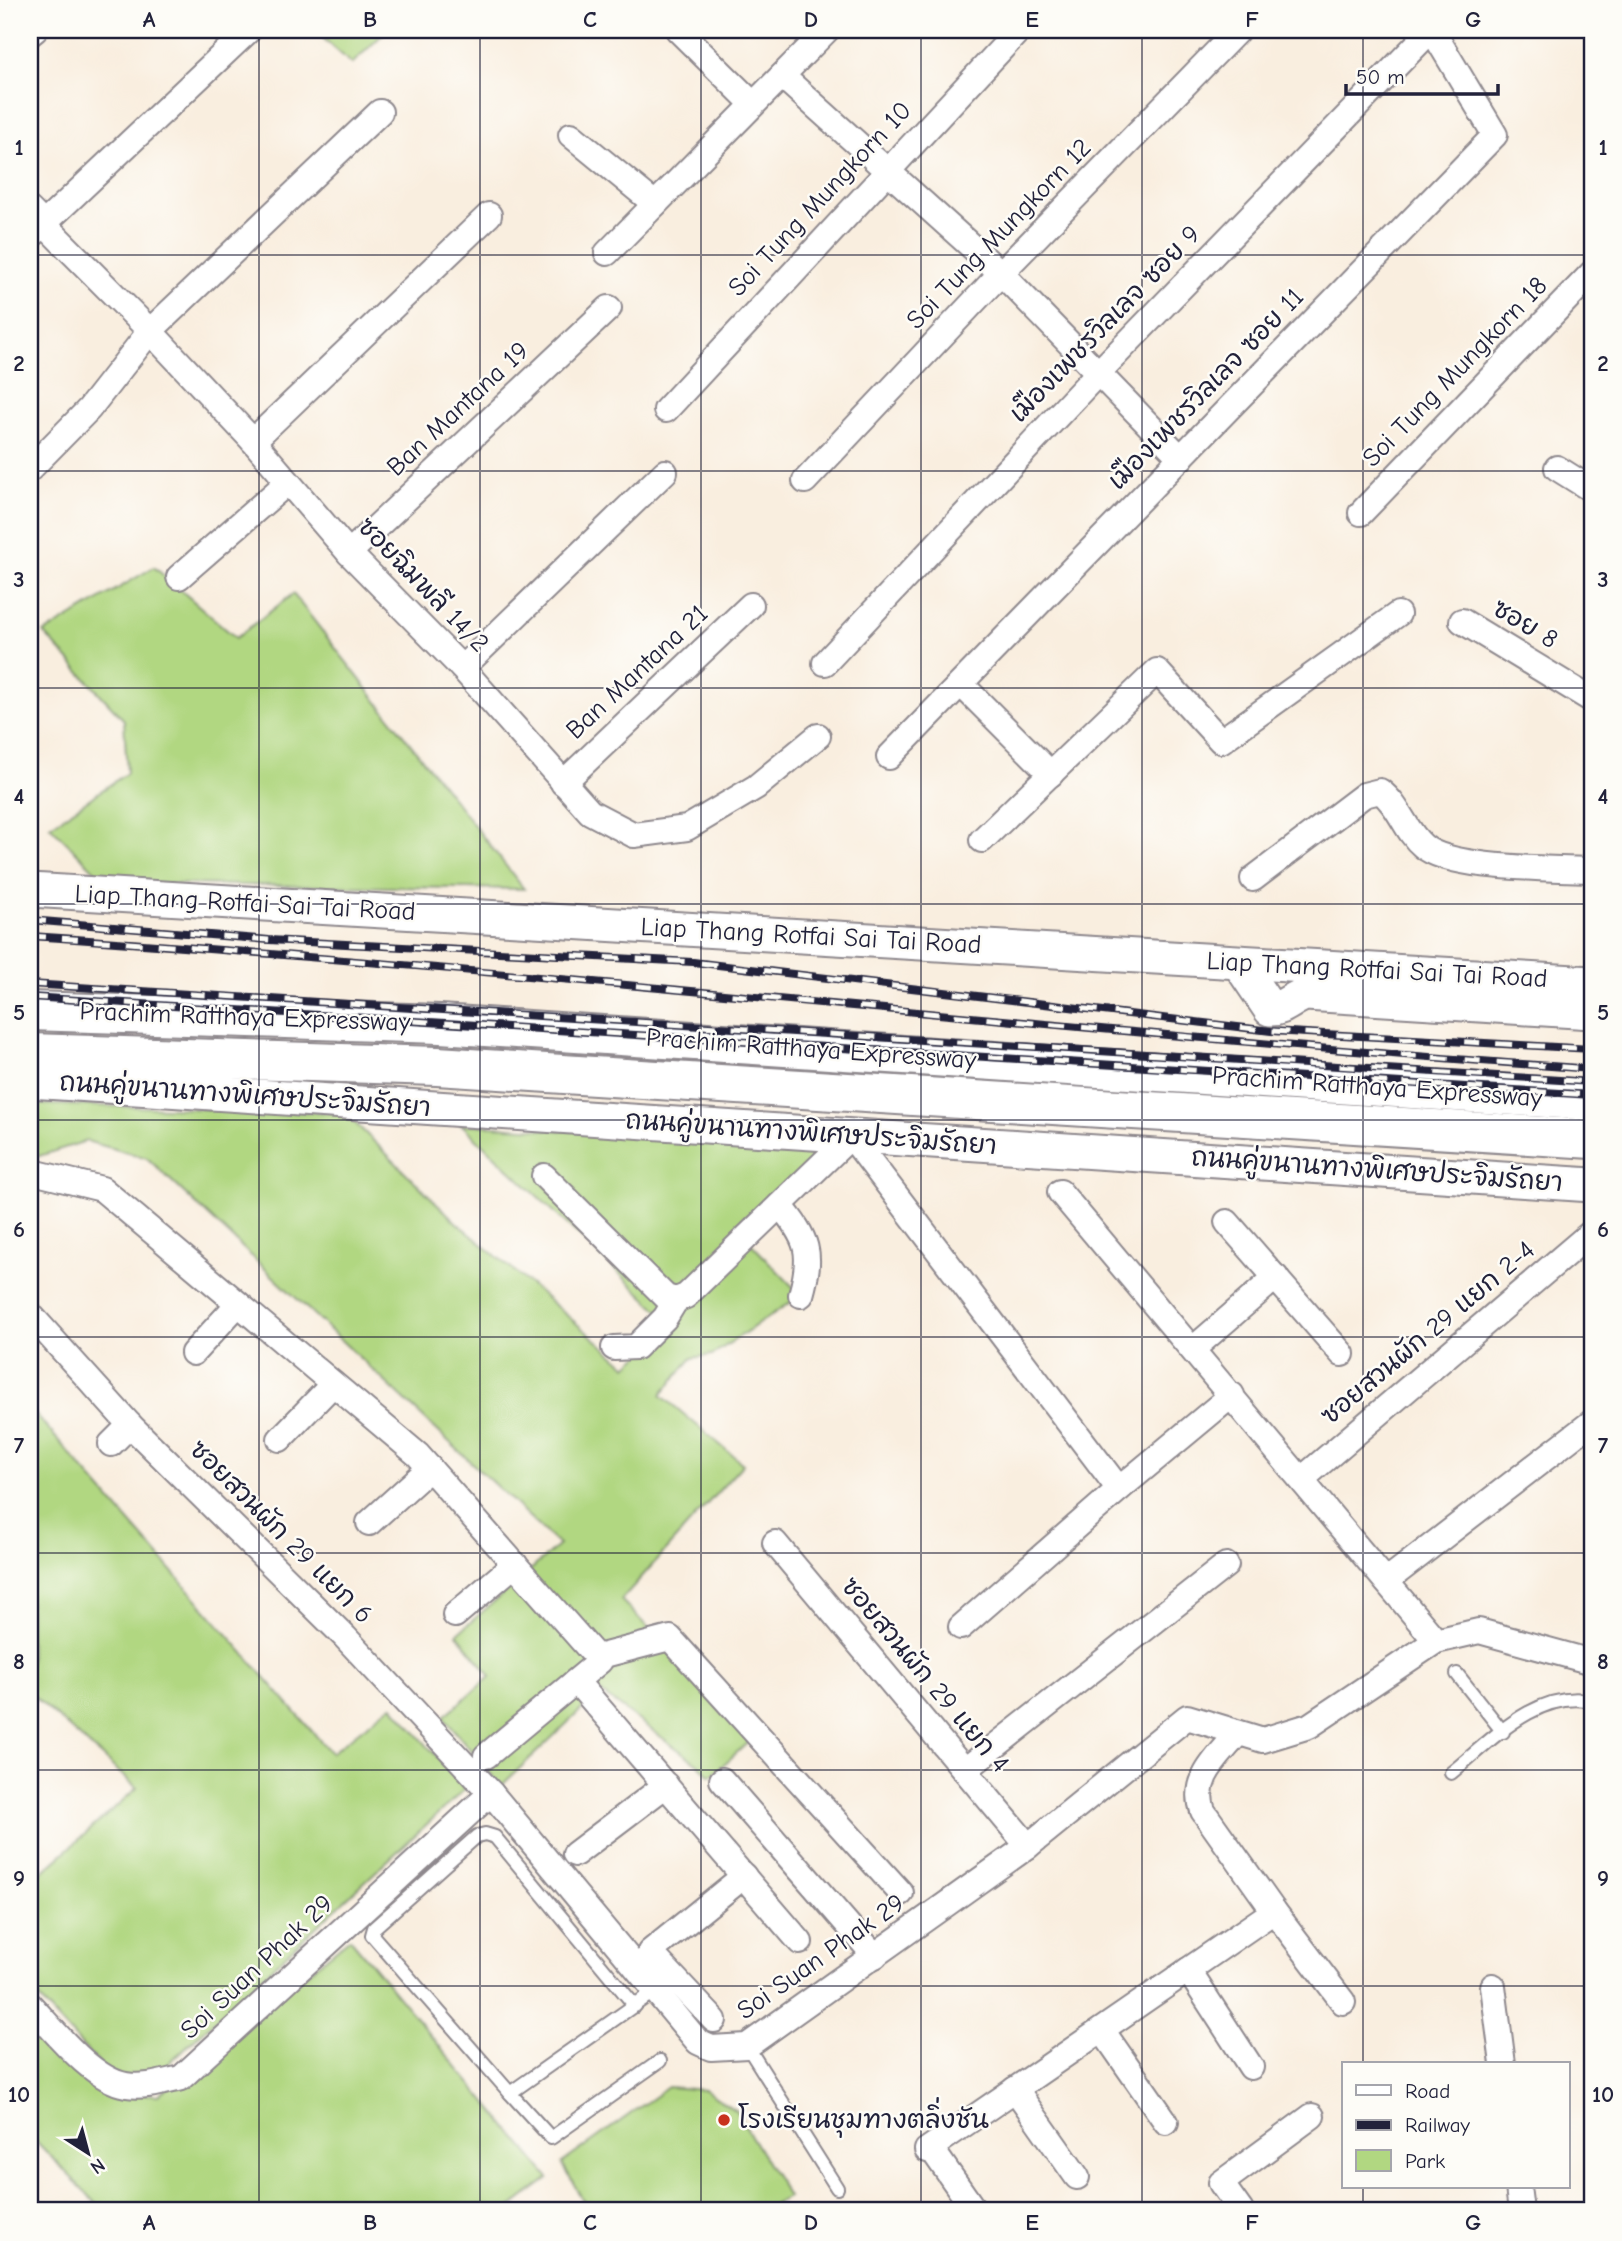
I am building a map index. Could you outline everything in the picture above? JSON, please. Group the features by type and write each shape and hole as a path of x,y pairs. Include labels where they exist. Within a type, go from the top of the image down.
{"highway":[{"name":"Prachim Ratthaya Expressway","path":"30,1011 440,1024 1592,1101"},
{"name":"Prachim Ratthaya Expressway","path":"30,1053 437,1066 1592,1139"}],"main road":[{"name":"Liap Thang Rotfai Sai Tai Road","path":"30,890 1592,983"},
{"path":"1239,963 1270,1009 1276,1009 1297,996 1306,994 1592,1012"},
{"name":"ถนนคู่ขนานทางพิเศษประจิมรัถยา","path":"30,1081 1219,1158 1592,1185"},
{"path":"1219,1158 1238,1146 1252,1122 1263,1118 1274,1128 1292,1137 1592,1157"}],"street":[{"path":"30,34 35,30"},
{"path":"35,224 249,30"},
{"path":"678,30 753,104"},
{"path":"607,253 827,30"},
{"name":"Soi Tung Mungkorn 10","path":"666,410 886,170 1019,30"},
{"name":"Soi Tung Mungkorn 12","path":"805,481 1001,273 1238,30"},
{"name":"เมืองเพชรวิลเลจ ซอย 11","path":"889,757 1494,135 1431,30"},
{"name":"เมืองเพชรวิลเลจ ซอย 9","path":"825,663 1098,373 1431,30"},
{"path":"782,76 1001,273 1181,458"},
{"path":"30,469 89,409 150,331 380,112"},
{"path":"571,135 655,204"},
{"path":"253,441 489,215"},
{"name":"ซอยฉิมพลี 14/2","path":"35,224 150,331 253,441 349,553 462,668 590,812 634,835 687,828 756,787 818,736"},
{"name":"Soi Tung Mungkorn 18","path":"1360,513 1592,273"},
{"name":"Ban Mantana 19","path":"349,553 609,308"},
{"path":"1557,468 1592,490"},
{"path":"462,668 665,472"},
{"path":"179,577 288,482"},
{"name":"Ban Mantana 21","path":"563,783 751,605"},
{"path":"982,841 1157,671 1221,741 1398,614"},
{"name":"ซอย 8","path":"1462,621 1592,700"},
{"path":"961,684 1051,774"},
{"path":"1253,879 1364,795 1380,791 1392,799 1422,846 1450,861 1592,870"},
{"path":"614,1348 636,1347 665,1318 676,1300 686,1296 851,1136 1119,1489"},
{"path":"30,1165 33,1172 102,1189 430,1468 597,1657 600,1661 486,1756"},
{"path":"544,1176 666,1297 676,1300"},
{"path":"1060,1192 1436,1641"},
{"path":"780,1205 801,1231 809,1254 801,1296"},
{"path":"1227,1222 1342,1354"},
{"name":"ซอยสวนผัก 29 แยก 2-4","path":"1301,1479 1592,1232"},
{"path":"1193,1349 1276,1277"},
{"path":"193,1353 238,1304"},
{"name":"ซอยสวนผัก 29 แยก 6","path":"30,1314 130,1425 345,1637 491,1793"},
{"path":"280,1439 333,1384"},
{"path":"961,1627 1232,1395"},
{"path":"1386,1581 1592,1422"},
{"path":"111,1444 130,1425"},
{"path":"369,1523 430,1468"},
{"name":"ซอยสวนผัก 29 แยก 4","path":"775,1543 1028,1846"},
{"path":"455,1615 515,1564"},
{"path":"965,1770 1226,1565"},
{"name":"Soi Suan Phak 29","path":"30,2005 96,2072 125,2085 153,2085 181,2077 491,1793 698,2042 711,2048 747,2046 1028,1846 1187,1717 1263,1740 1310,1726 1436,1641 1479,1631 1592,1660"},
{"path":"597,1657 670,1637 901,1893"},
{"path":"576,1681 800,1941"},
{"path":"1238,1734 1201,1778 1198,1796 1203,1811 1343,2002"},
{"path":"722,1780 875,1956"},
{"path":"575,1854 666,1785"},
{"path":"714,2020 650,1952 744,1876"},
{"path":"975,2211 929,2149 1274,1911"},
{"path":"1188,1970 1251,2067"},
{"path":"1493,1986 1503,2062"},
{"path":"1102,2030 1166,2122"},
{"path":"1015,2089 1077,2177"},
{"path":"1241,2211 1221,2183 1312,2116"},
{"path":"1518,2188 1521,2211"}],"lane":[{"path":"1457,1674 1503,1732"},
{"path":"1451,1773 1533,1709 1559,1699 1592,1701"},
{"path":"635,2006 495,1837 485,1834 477,1836 374,1928 372,1935 551,2138 660,2061"},
{"path":"510,2093 656,1990"},
{"path":"747,2046 837,2188"}],"green space":[{"path":"314,30 387,30 352,64"},
{"path":"154,567 236,638 293,594 524,889 107,883 50,826 127,773 124,720 44,633"},
{"path":"30,1104 345,1113 457,1223 627,1366 673,1324 461,1124 812,1146 812,1161 740,1232 801,1295 712,1355 692,1358 661,1395 743,1464 621,1600 754,1737 711,1776 600,1692 501,1786 443,1717 491,1676 457,1634 559,1545 147,1158 86,1141 30,1159"},
{"path":"30,1408 331,1753 392,1705 465,1789 158,2073 113,2079 30,1989 30,1872 39,1875 137,1788 30,1693"},
{"path":"350,1938 549,2178 506,2211 104,2211 30,2135 30,2022 101,2091 158,2095"},
{"path":"668,2087 705,2090 736,2111 788,2197 763,2211 589,2211 562,2163"}],"railway":[{"path":"30,920 269,940 693,962 1271,1031 1592,1049"},
{"path":"30,936 421,966 1201,1038 1592,1069"},
{"path":"30,984 1592,1082"},
{"path":"30,997 1592,1095"}],"place":[{"name":"โรงเรียนชุมทางตลิ่งชัน","path":"724,2120"}]}
